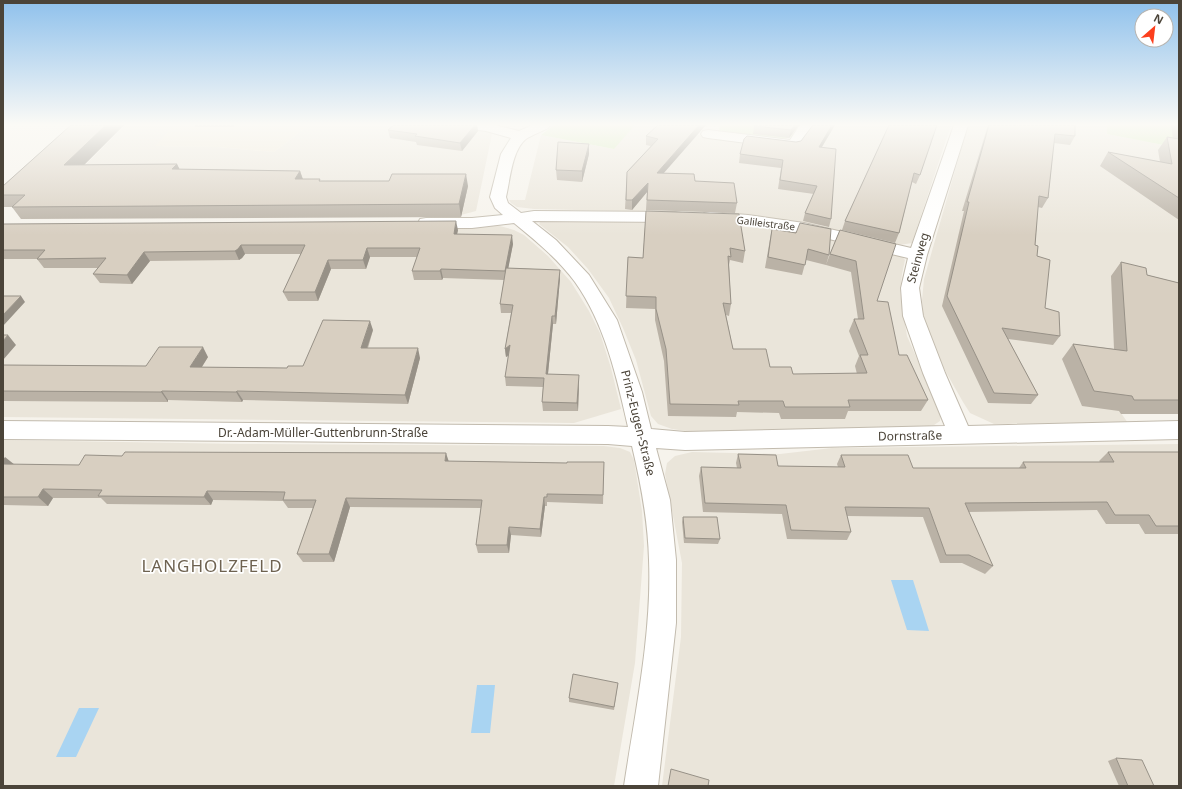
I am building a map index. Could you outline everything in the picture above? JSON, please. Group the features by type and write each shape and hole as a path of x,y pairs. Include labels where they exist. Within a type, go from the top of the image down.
{"street":[{"name":"Prinz-Eugen-Straße","path":"506,162 498,197 501,205 550,244 567,261 595,298 607,320 619,352 631,392 657,500 663,560 662,623 641,786"},
{"name":"Steinweg","path":"948,162 918,255 910,288 913,316 960,435"},
{"name":"Galileistraße","path":"407,223 472,223 515,217 556,215 694,217 748,220 804,228 918,255"},
{"name":"Dr.-Adam-Müller-Guttenbrunn-Straße","path":"3,430 608,435 642,438"},
{"name":"Dornstraße","path":"642,438 685,441 1179,430"}],"shaded area":[{"path":"88,162 486,162 476,211 457,216 44,206"},
{"path":"534,162 939,162 912,243 899,245 845,232 770,218 702,213 534,209 517,207 509,200 525,200"},
{"path":"957,162 1179,162 1179,343 1116,406 1128,423 994,424 970,413 939,360 928,332 923,314 922,300 924,279"},
{"path":"541,221 725,225 767,229 831,238 900,254 905,260 900,292 907,336 941,414 940,421 934,425 923,427 693,432 672,429 658,424 651,416 636,360 609,298 588,269 568,247 539,224"},
{"path":"500,226 524,235 548,256 571,282 589,311 600,333 611,368 621,409 574,423 3,417 3,231"},
{"path":"3,440 241,444 604,446 620,448 630,452 634,460 642,511 644,546 635,663 614,786 3,786"},
{"path":"1179,444 1179,786 662,786 681,637 682,563 665,474 667,463 675,456 692,452 780,454 832,448"}],"water":[{"path":"891,580 913,580 929,631 907,630"},
{"path":"477,685 495,685 490,733 471,733"},
{"path":"79,708 99,708 76,757 56,757"}],"building":[{"path":"30,162 67,162 64,165 177,164 172,169 300,171 295,179 320,179 319,181 389,181 392,174 466,174 459,204 12,207 25,195 3,195 3,186"},
{"path":"557,162 584,162 582,171 556,170"},
{"path":"637,162 667,162 657,173 694,174 695,181 734,183 737,203 647,200 648,183 632,200 626,200 627,172"},
{"path":"783,162 835,162 831,219 805,213 817,186 780,180"},
{"path":"872,162 924,162 920,175 914,173 899,233 845,221"},
{"path":"978,162 1052,162 1048,198 1039,196 1035,245 1038,246 1037,256 1050,260 1045,308 1059,312 1060,336 1002,328 1038,395 994,393 947,296 969,202 967,202"},
{"path":"1123,162 1160,162 1172,164 1172,162 1179,162 1179,198"},
{"path":"646,211 739,214 745,251 730,248 731,257 728,256 731,304 723,303 733,349 766,349 770,367 791,367 793,374 867,373 860,355 868,355 854,319 864,319 856,261 830,254 840,230 896,244 877,301 888,302 899,355 907,355 928,400 848,400 850,407 785,407 783,401 738,401 739,405 670,404 666,349 656,309 656,297 626,296 628,257 643,258"},
{"path":"456,221 454,234 512,235 505,271 441,269 440,271 412,271 420,248 367,248 363,260 328,260 315,292 283,292 305,245 241,245 235,251 144,252 127,275 93,274 106,258 37,259 45,250 3,250 3,224"},
{"path":"800,223 831,229 829,255 808,249 805,265 768,257 772,229 796,233"},
{"path":"1121,262 1146,268 1147,275 1179,283 1179,400 1134,400 1132,396 1094,391 1073,344 1127,351"},
{"path":"506,268 560,270 555,316 552,316 546,374 579,375 577,403 542,402 544,378 505,377 510,345 505,349 513,305 500,304"},
{"path":"3,296 21,296 3,315"},
{"path":"323,320 370,321 361,348 418,348 405,395 237,391 3,391 3,365 146,366 159,347 203,347 190,367 287,368 288,366 303,366"},
{"path":"3,335 8,335 3,341"},
{"path":"125,452 446,453 445,461 567,463 604,462 603,495 547,494 547,497 544,497 540,529 509,527 507,545 476,545 482,500 346,498 329,554 297,554 316,500 283,500 285,492 207,491 204,497 98,496 102,490 43,489 38,497 3,497 3,464 79,465 85,455 122,456"},
{"path":"1108,452 1179,452 1179,526 1156,526 1149,515 1115,515 1107,502 965,503 993,566 969,555 946,555 929,508 845,507 851,532 791,530 786,505 705,503 701,467 741,468 738,454 776,455 778,466 845,467 841,455 908,455 913,468 1026,468 1023,462 1114,462"},
{"path":"683,517 717,517 720,539 685,538"},
{"path":"573,674 618,683 614,707 569,698"},
{"path":"1116,758 1142,760 1154,786 1128,786"},
{"path":"671,769 709,780 708,786 668,786"}],"district":[{"name":"LANGHOLZFELD","path":"212,566"}]}
